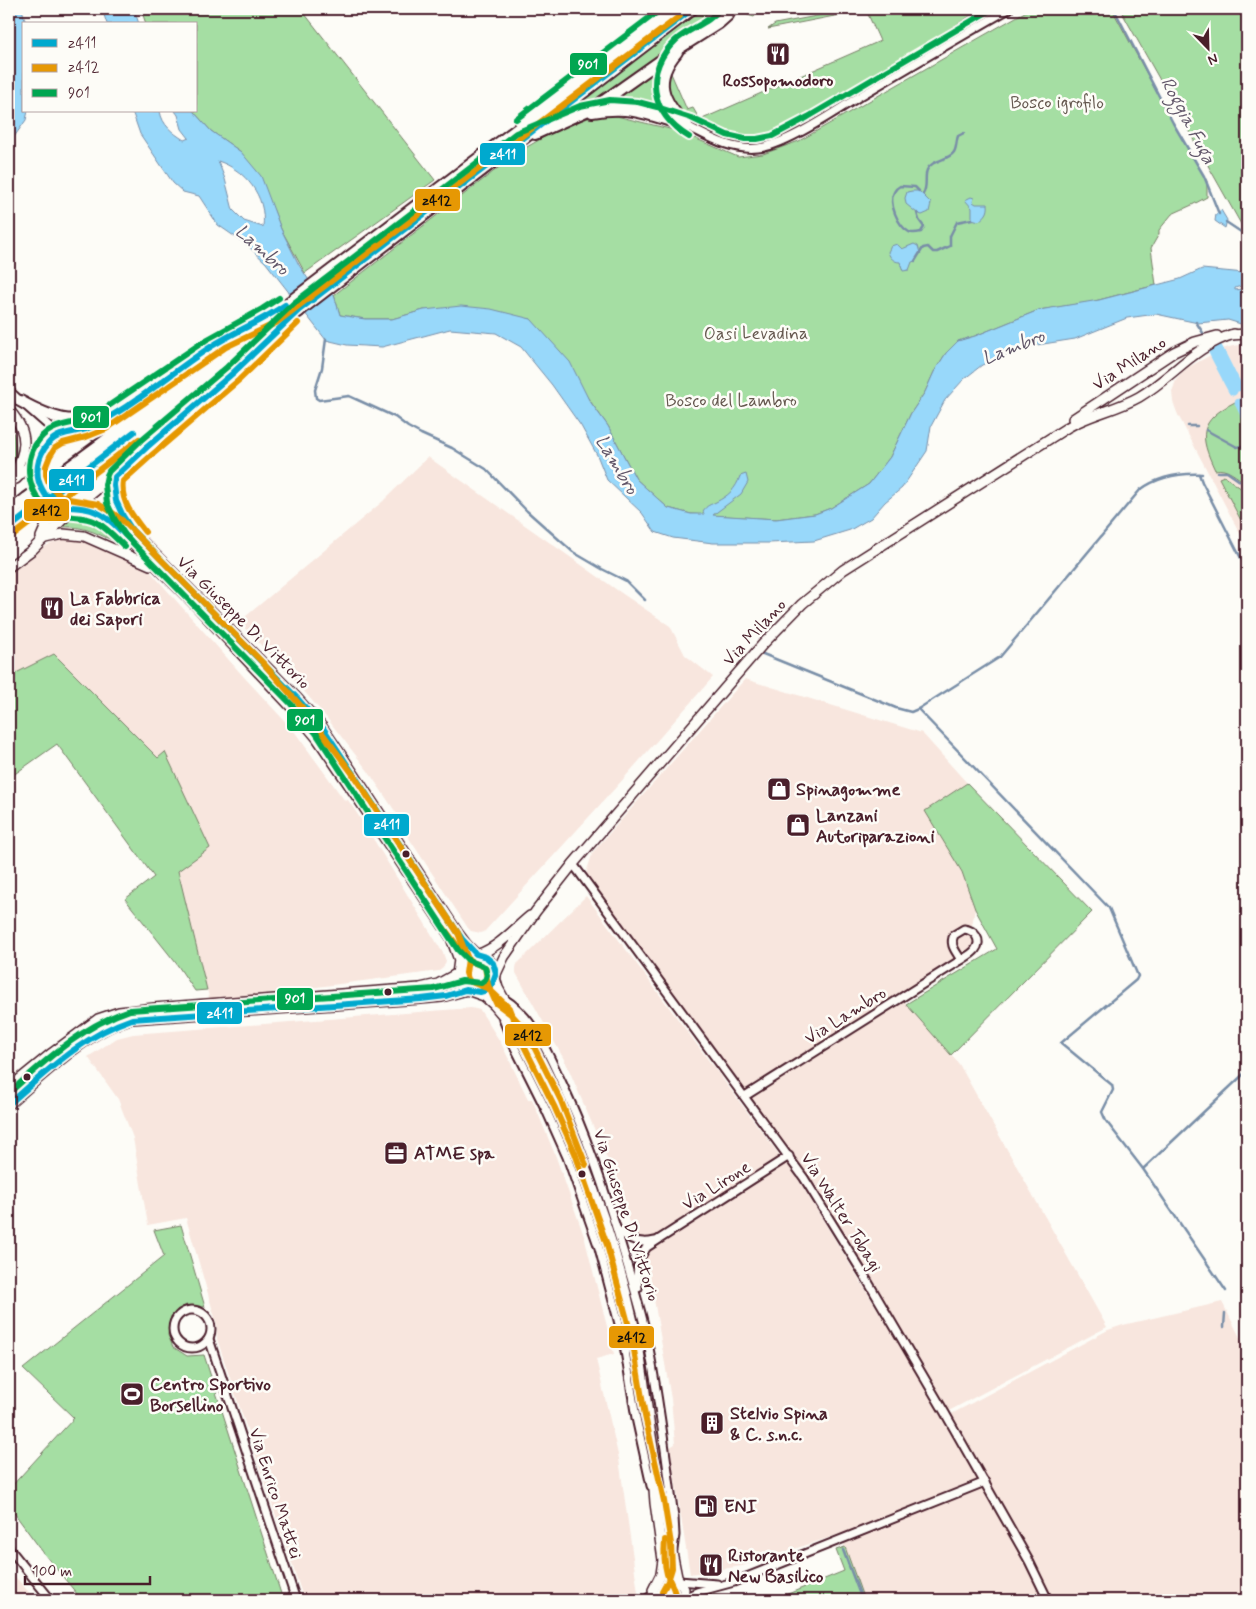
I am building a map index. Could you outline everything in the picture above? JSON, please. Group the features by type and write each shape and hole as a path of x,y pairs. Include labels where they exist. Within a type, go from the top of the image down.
{"highway":[{"path":"9,513 31,503 295,305"},
{"path":"116,440 271,316"},
{"path":"9,528 31,503"}],"main road":[{"path":"9,485 40,454 49,442 60,434 87,428 102,421 222,339 324,291 692,9"},
{"path":"520,140 583,114 724,19 730,9"},
{"path":"9,568 37,546 63,519 79,509 94,505 106,496 114,480 147,447 233,374 319,278 673,10"},
{"path":"686,43 670,60 662,84 668,105 687,126"},
{"path":"583,114 610,109 628,110 645,112 687,126"},
{"name":"Via Milano","path":"1051,438 1080,414 1174,352 1202,340 1234,334 1247,334"},
{"name":"Via Milano","path":"495,976 504,958 536,910 763,644 802,604 843,570 1051,438 1086,418 1137,398 1157,385 1202,348 1234,334"},
{"path":"20,401 47,416 58,419 80,420 93,418 117,408 154,387"},
{"path":"9,410 22,427 24,444 22,458 9,485"},
{"path":"70,432 84,431 93,434 108,447 114,461 114,480"},
{"path":"40,454 37,464 40,487 49,498 64,508 79,509"},
{"name":"Via Giuseppe Di Vittorio","path":"114,480 117,506 138,536 297,698 323,728 458,933 467,945 477,954 486,957 495,967 495,976 503,998 532,1050 584,1167 613,1250 637,1341 652,1443 672,1553 679,1581 684,1589 684,1599"},
{"path":"37,546 51,514 49,498"},
{"name":"Via Giuseppe Di Vittorio","path":"79,509 96,513 107,519 123,533 195,605 292,708 317,738 446,930 457,951 460,982 468,990 478,992 484,996 501,1012 532,1050"},
{"path":"45,538 63,534 84,536 158,569"},
{"name":"Via Milano","path":"477,954 498,945 536,910"},
{"path":"9,1088 92,1024 119,1012 420,988 440,984 458,969 467,957 477,954"},
{"path":"478,992 488,988 495,976"},
{"path":"9,1104 90,1039 114,1024 122,1022 421,999 468,990"},
{"name":"Via Giuseppe Di Vittorio","path":"651,1598 661,1574 664,1560 655,1503 652,1443"},
{"path":"656,1584 667,1578 679,1581"}],"street":[{"path":"687,126 718,141 734,146 758,148 775,144 836,111 1009,9"},
{"path":"9,391 50,427 70,432"},
{"name":"Via Walter Tobagi","path":"574,864 789,1156 860,1268 985,1482 1029,1561 1048,1600"},
{"path":"964,929 975,934 978,940 973,952 961,960 952,946 952,938 956,932 964,929"},
{"name":"Via Lambro","path":"746,1096 961,960"},
{"name":"Via Giuseppe Di Vittorio","path":"503,998 518,1008 532,1024 550,1058 585,1138 617,1229 648,1345 674,1517 675,1535 672,1553"},
{"name":"Via Giuseppe Di Vittorio","path":"501,1012 513,1044 567,1157 599,1248 623,1339 636,1418 655,1503"},
{"name":"Via Lirone","path":"639,1306 636,1274 639,1259 647,1247 789,1156"},
{"path":"617,1229 626,1237 634,1240 650,1242 659,1239"},
{"path":"186,1310 200,1310 210,1319 212,1332 209,1339 200,1347 194,1348 182,1345 177,1341 172,1330 176,1318 186,1310"},
{"name":"Via Enrico Mattei","path":"209,1339 296,1600"},
{"path":"684,1599 704,1590 727,1584 985,1482"},
{"path":"9,1548 51,1600"},
{"path":"679,1581 727,1584"}],"shaded area":[{"path":"1247,344 1247,547 1178,415 1173,402 1172,392 1176,380 1187,368 1222,349"},
{"path":"428,457 670,626 685,655 713,677 618,785 484,932 481,933 471,931 468,928 401,826 403,823 368,771 326,717 297,683 239,622 382,502"},
{"path":"77,538 141,561 294,731 345,801 348,800 366,827 443,953 446,961 443,968 439,971 210,1001 177,871 164,753 158,758 54,654 9,675 9,573 36,551 52,543"},
{"path":"745,679 922,733 967,783 926,811 962,872 975,909 971,931 977,946 901,998 959,1064 1107,1327 945,1413 804,1178 586,882 587,870 593,852"},
{"path":"586,896 783,1160 788,1163 944,1418 1108,1330 1222,1302 1247,1351 1247,1600 864,1600 840,1534 742,1566 690,1574 670,1447 675,1444 671,1399 648,1264 631,1228 608,1161 566,1063 516,973 517,964"},
{"path":"471,1008 480,1010 501,1043 528,1099 532,1099 556,1157 584,1236 614,1354 596,1359 619,1459 638,1593 632,1600 304,1600 217,1339 217,1325 186,1218 148,1225 133,1138 118,1099 88,1057 117,1038 133,1034"},
{"path":"1247,1264 1247,1329 1241,1316 1242,1282"},
{"path":"9,1570 36,1600 9,1600"}],"green space":[{"path":"141,9 301,9 435,180 305,273 281,229 274,211 241,152 211,131 194,112 198,112 198,22 145,22"},
{"path":"703,9 722,9 717,17 655,58 600,98 572,113 570,112 572,108"},
{"path":"742,9 760,9 754,17 745,14"},
{"path":"853,9 855,12 768,29 775,24"},
{"path":"884,9 981,9 791,130 770,141 747,143 722,135 684,115 671,100 668,91 670,71 687,110 693,108 700,120 880,41 867,12"},
{"name":"Oasi Levadina","path":"1030,9 1112,9 1178,132 1207,181 1207,197 1172,214 1159,230 1159,234 1151,248 1156,285 1091,302 1039,310 958,341 946,353 934,372 925,392 911,413 890,457 869,484 831,508 815,514 776,519 691,514 668,508 636,479 608,426 531,319 424,310 392,319 365,319 340,315 334,295 520,151 563,126 604,113 678,131 738,157 763,154 799,141"},
{"path":"1120,9 1247,9 1247,234 1246,233"},
{"path":"657,66 655,89 665,110 643,103 609,101"},
{"path":"1235,402 1247,426 1247,483 1228,471 1215,470 1206,448 1205,430 1208,423 1223,409"},
{"path":"9,423 14,436 16,450 14,464 9,477"},
{"path":"1224,476 1247,491 1247,532 1219,478"},
{"path":"80,514 101,522 130,546 81,528 61,527"},
{"path":"54,654 158,758 165,752 210,848 178,871 207,990 195,991 176,963 125,899 154,877 57,744 9,778 9,675"},
{"path":"967,783 1092,912 951,1055 906,1004 997,949 975,909 962,872 925,811"},
{"name":"Centro Sportivo Borsellino","path":"181,1225 205,1307 186,1305 171,1316 168,1335 173,1347 187,1356 204,1355 283,1600 82,1600 45,1555 9,1506 9,1489 74,1418 23,1369 164,1256 154,1230"},
{"path":"845,1547 864,1600 779,1600 783,1596 844,1571 836,1550"},
{"path":"713,1595 737,1600 692,1600"}],"water":[{"path":"9,9 22,9 25,22 22,22 22,112 28,112 26,120 9,144"},
{"path":"102,9 134,9 138,22 106,22"},
{"name":"Lambro","path":"132,112 160,112 166,124 184,140 189,138 182,129 176,112 194,112 211,131 241,152 261,176 281,229 299,265 314,288 334,295 340,315 365,319 392,319 424,310 461,306 491,309 531,319 570,362 589,400 608,426 636,479 668,508 691,514 704,514 703,511 706,507 728,495 740,476 746,474 748,482 741,494 713,515 776,519 815,514 831,508 869,484 890,457 911,413 925,392 934,372 946,353 958,341 1039,310 1099,300 1180,279 1202,269 1245,273 1247,284 1235,288 1235,290 1247,288 1247,326 1228,320 1198,323 1156,314 1127,318 1075,339 1037,345 1007,354 982,365 964,379 945,400 931,426 927,451 902,488 885,502 871,518 850,530 814,541 713,543 673,538 655,532 642,513 607,480 597,455 581,426 552,385 521,347 496,333 450,329 382,347 347,345 326,340 266,263 247,245 218,225 199,196 183,192 173,183 140,134","holes":["218,161 237,171 258,195 263,216 263,227 244,221 233,210"]},
{"path":"919,191 931,203 929,212 922,215 906,204 907,192"},
{"path":"971,197 974,198 973,202 976,204 988,204 986,214 979,221 972,219 972,208 965,200"},
{"path":"1221,210 1227,220 1225,228 1215,221 1216,214"},
{"path":"897,244 902,249 914,244 918,246 920,253 915,261 912,262 909,270 903,271 900,262 891,258 888,252 891,246"}],"waterway":[{"name":"Roggia Fuga","path":"1114,9 1173,123 1204,176 1219,214"},
{"path":"923,194 929,166 951,155 955,150 958,136 964,133"},
{"path":"917,213 924,227 921,232 910,233 898,220 893,208 892,197 894,191 900,186 915,187 919,191"},
{"path":"915,261 923,248 928,247 933,252 937,252 950,246 950,236 957,222 972,219"},
{"name":"Roggia Fuga","path":"1226,222 1247,236"},
{"path":"1196,322 1205,336"},
{"path":"326,339 322,368 315,390 316,398 319,400 349,396 395,417 408,427 452,448 486,469 527,511 573,552 626,581 645,600"},
{"path":"1218,348 1231,374"},
{"path":"1212,350 1226,377"},
{"path":"1233,377 1238,387"},
{"path":"1227,380 1233,391"},
{"path":"1245,400 1247,405"},
{"path":"1239,403 1247,419"},
{"path":"1188,426 1197,426"},
{"path":"1206,430 1237,447 1247,445"},
{"path":"1218,472 1227,472 1247,486"},
{"path":"1199,474 1247,570"},
{"path":"763,654 896,708 911,712 1000,657 1140,490 1155,481 1170,476 1202,474"},
{"path":"918,709 1109,908 1138,976 1136,980 1061,1043 1112,1085 1113,1090 1102,1112 1106,1121 1143,1169 1226,1291"},
{"path":"1143,1169 1247,1071"},
{"path":"1224,1327 1225,1313"},
{"path":"843,1550 862,1600"}],"transit line":[{"name":"901","path":"516,119 661,9"},
{"name":"z411","path":"9,1104 82,1044 98,1034 132,1019 421,999 446,996 465,990 480,992 487,990 492,984 496,973 493,963 486,957 476,954 462,939 323,728 297,698 132,530 116,501 115,477 233,373 299,310 692,9"},
{"name":"901","path":"689,137 676,128 659,104 655,78 665,52 676,40 716,14 720,9"},
{"name":"901","path":"9,1093 65,1045 96,1025 130,1010 434,989 462,981 481,983 487,975 485,967 468,960 458,950 316,733 291,704 125,535 107,503 105,485 109,471 141,440 227,367 294,303 516,133 580,106 610,100 638,102 657,107 691,118 727,135 745,139 772,136 808,117 992,9"},
{"name":"z412","path":"664,1598 662,1592 672,1568 671,1544 664,1501 645,1416 632,1338 607,1245 575,1153 521,1040 509,1008 489,989 468,979 466,973 468,959 458,933 352,773 308,714 263,663 123,521 98,504 69,499 60,495 50,486 46,475 46,466 55,448 63,443 106,429 226,347 276,323 680,16"},
{"name":"901","path":"125,547 108,530 96,522 86,518 55,513 37,497 29,474 29,462 32,451 38,441 47,432 56,427 84,420 94,415 206,340 279,298"},
{"name":"z411","path":"130,540 97,512 84,508 58,505 47,497 42,489 37,472 39,460 44,449 56,437 86,429 120,411 212,346 285,305"},
{"name":"z412","path":"145,532 125,502 123,481 239,380 298,323"},
{"name":"z411","path":"9,528 134,432"},
{"name":"z412","path":"14,535 139,439"},
{"name":"z412","path":"444,928 465,956 472,962 485,967 488,985 496,1003 512,1015 525,1029 561,1101 586,1165"},
{"name":"z412","path":"665,1540 666,1570 675,1597"}],"place":[{"name":"Rossopomodoro","path":"778,54"},
{"name":"La Fabbrica dei Sapori","path":"52,608"},
{"name":"Spinagomme","path":"779,789"},
{"name":"Lanzani Autoriparazioni","path":"798,825"},
{"name":"ATME spa","path":"396,1153"},
{"name":"Centro Sportivo Borsellino","path":"132,1394"},
{"name":"Stelvio Spina & C. s.n.c.","path":"712,1423"},
{"name":"ENI","path":"706,1506"},
{"name":"Ristorante New Basilico","path":"711,1565"}],"park label":[{"name":"Bosco igrofilo","path":"1057,102"},
{"name":"Bosco del Lambro","path":"731,400"}]}
